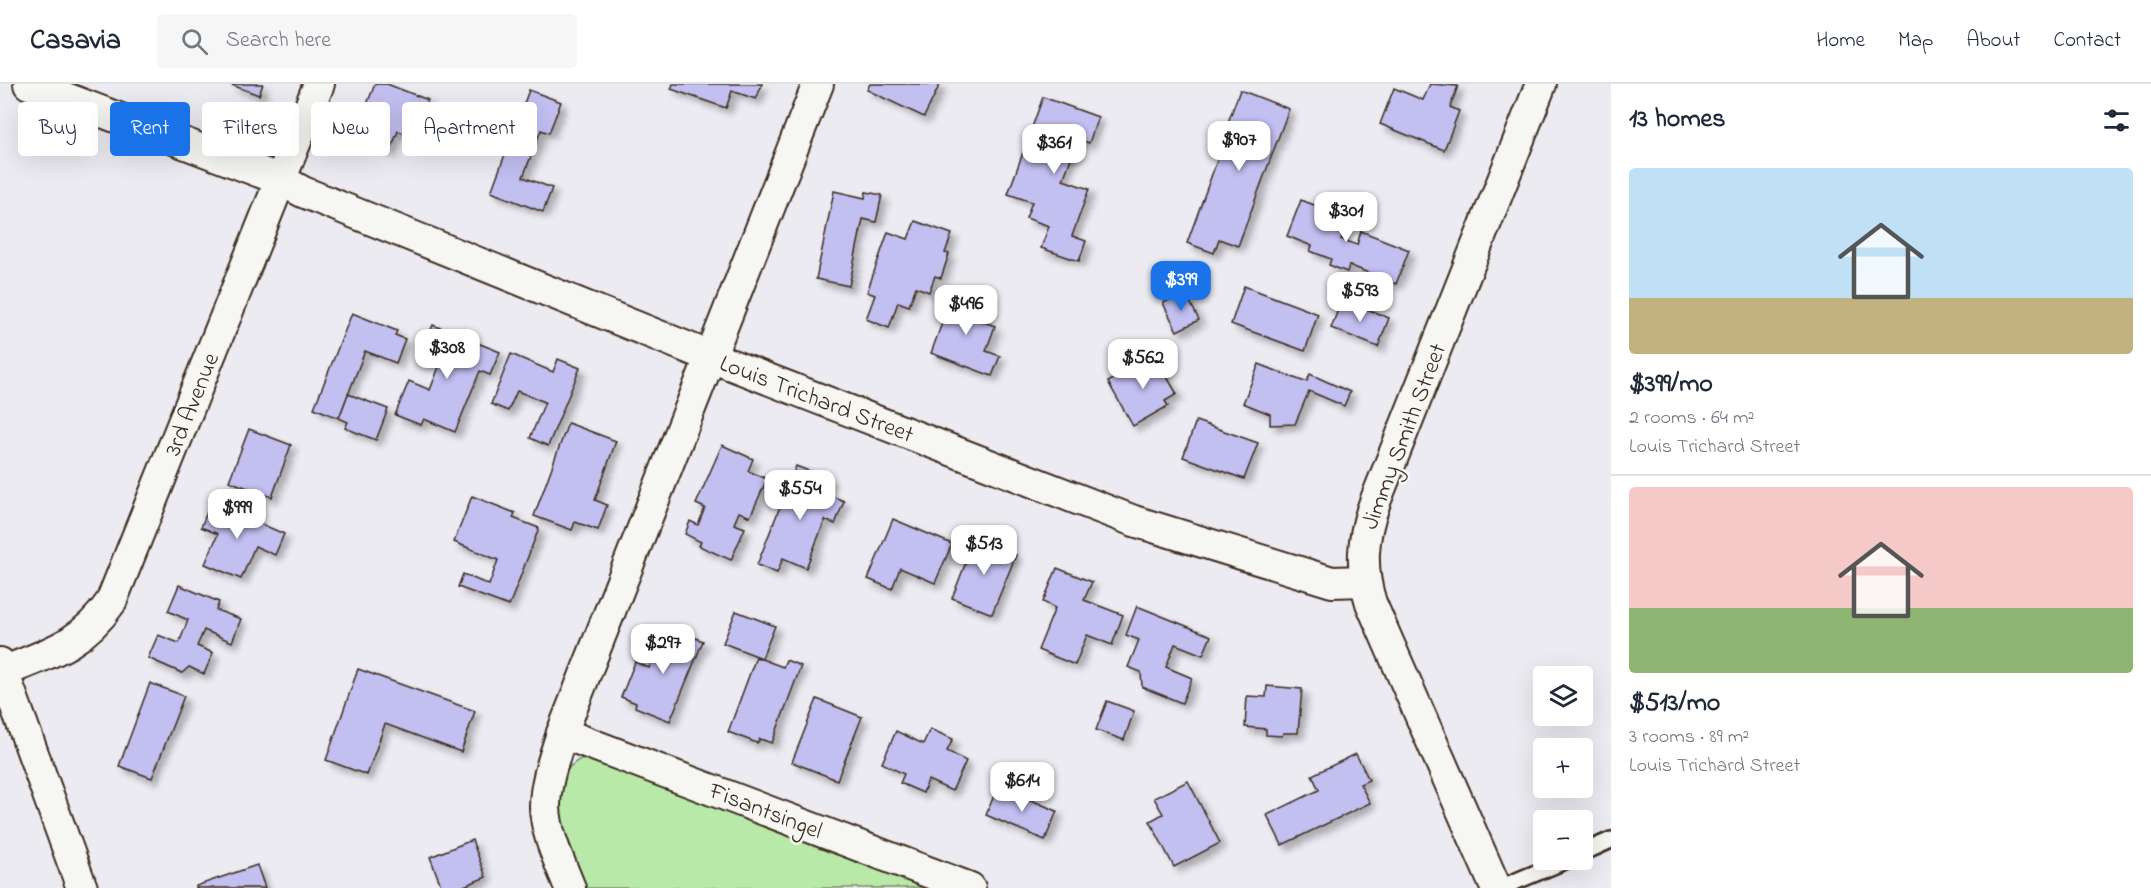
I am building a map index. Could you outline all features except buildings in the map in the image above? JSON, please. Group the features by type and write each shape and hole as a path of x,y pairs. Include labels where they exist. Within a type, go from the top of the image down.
{"street":[{"name":"Louis Trichard Street","path":"29,84 281,180 314,196 711,357 1134,521 1332,582 1364,581"},
{"name":"3rd Avenue","path":"1,669 73,641 99,619 111,602 319,84"},
{"path":"570,888 550,837 545,806 547,789 562,733 818,84"},
{"name":"Jimmy Smith Street","path":"1498,888 1371,603 1364,581 1363,561 1368,521 1541,84"},
{"path":"1,669 82,888"},
{"name":"Fisantsingel","path":"562,733 970,888"}],"lane":[{"path":"1593,848 1611,840"},
{"path":"1498,888 1542,870"}],"green space":[{"path":"588,756 948,888 579,888 563,835 559,795 563,778 572,765"}]}
